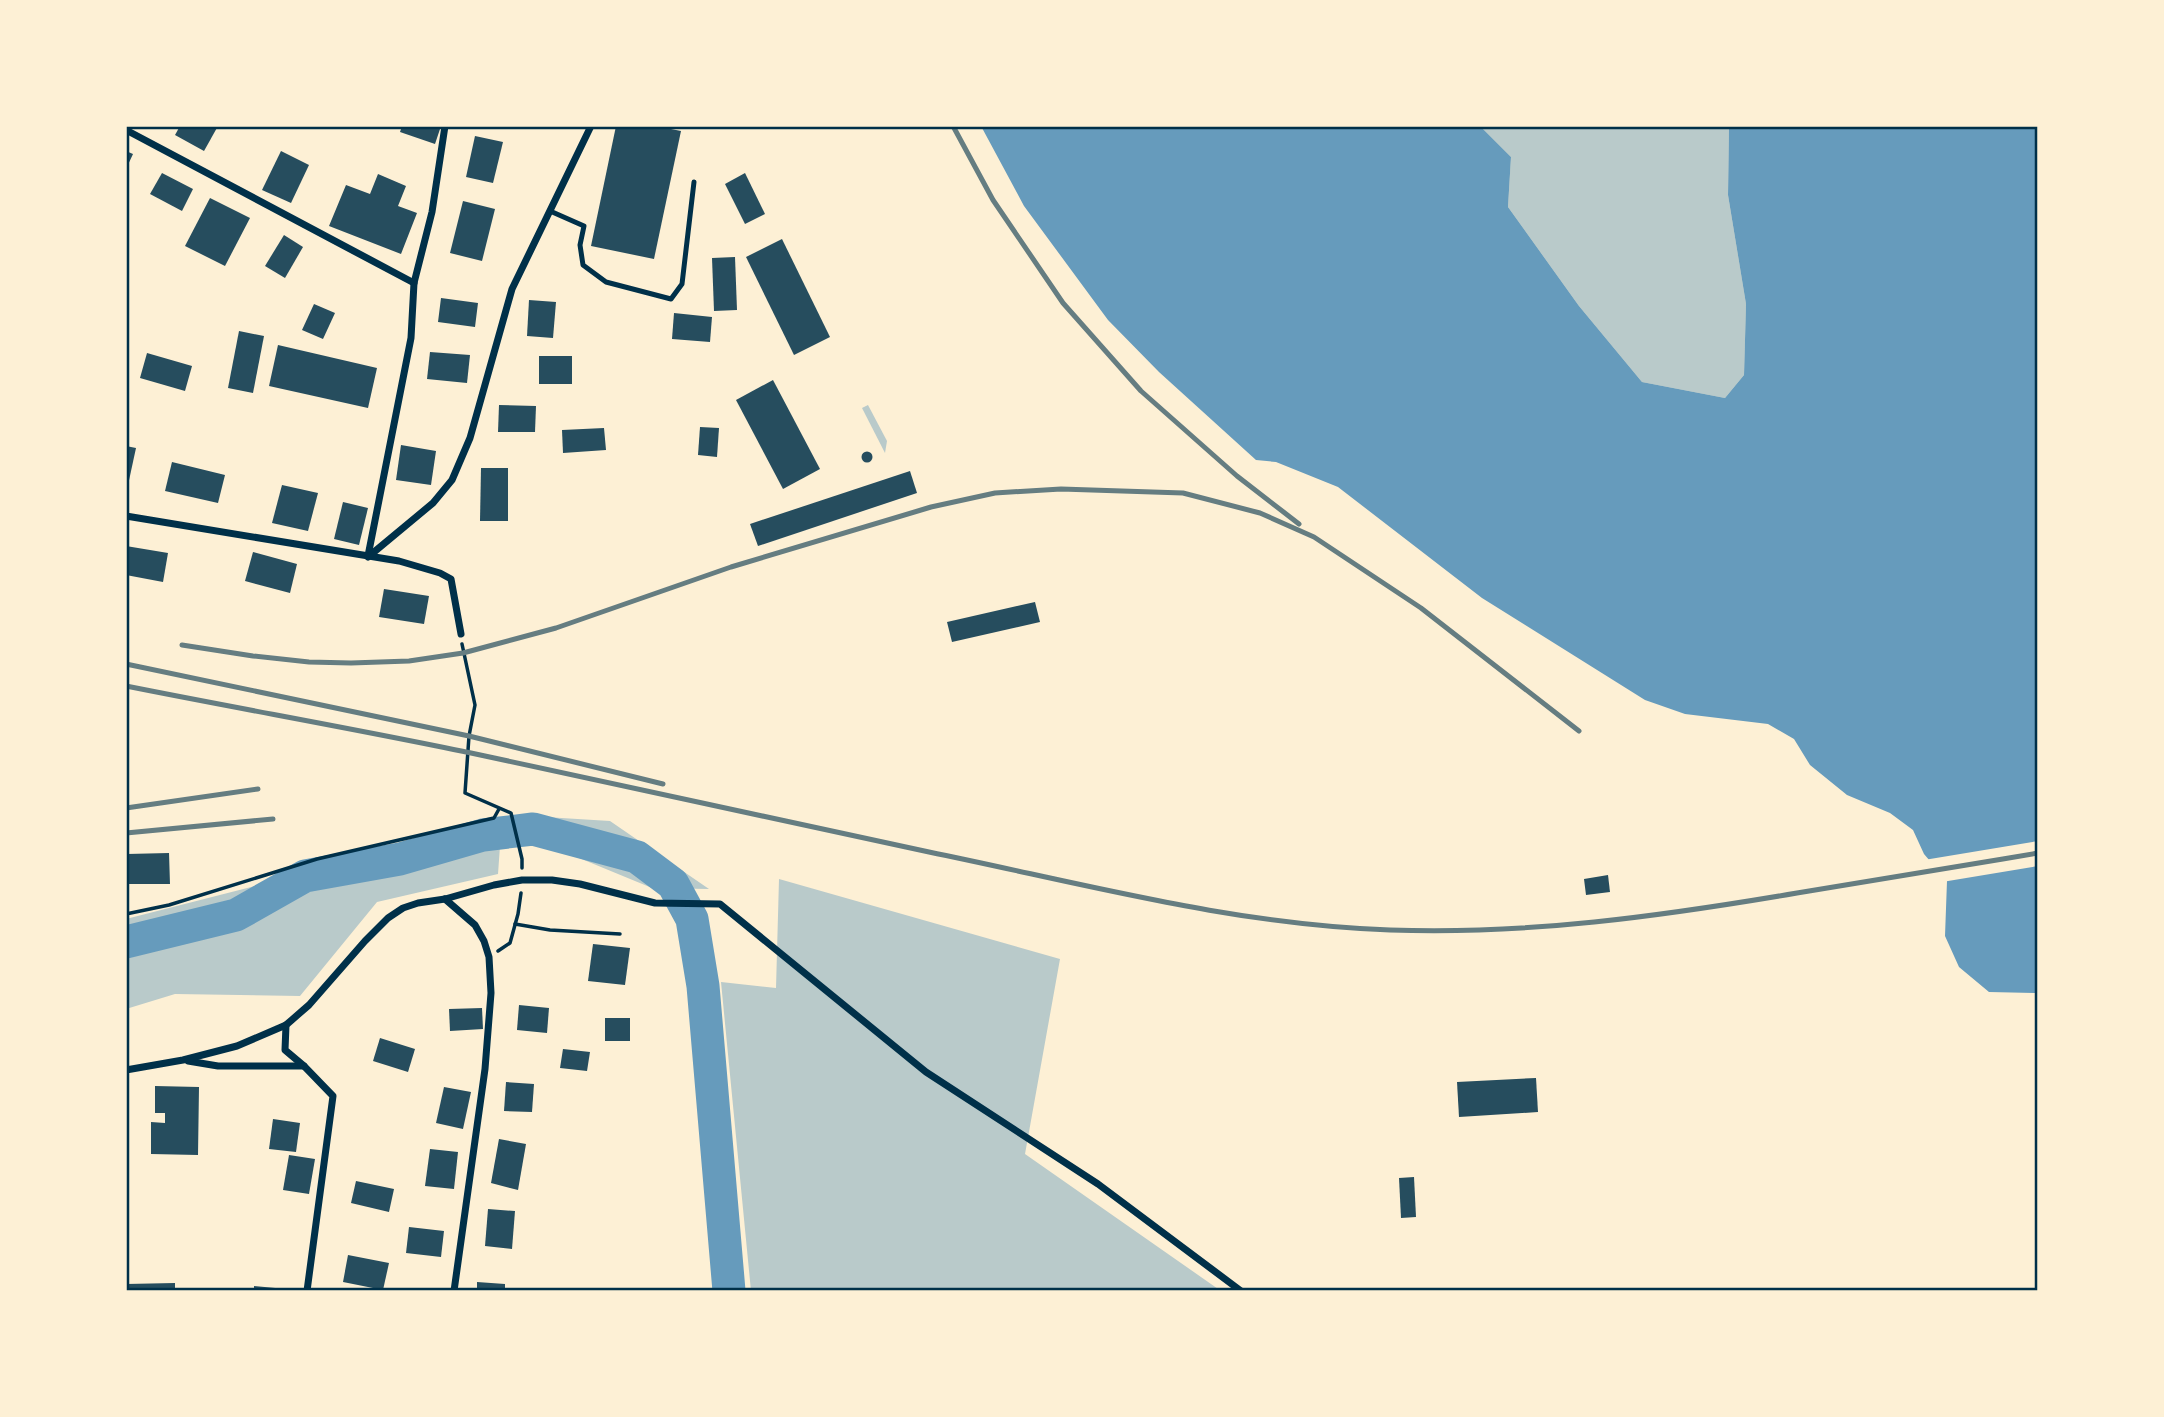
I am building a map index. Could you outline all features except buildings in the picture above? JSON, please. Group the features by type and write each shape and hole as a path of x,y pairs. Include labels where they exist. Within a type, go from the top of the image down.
{"street":[{"path":"368,557 411,338 414,282 432,212 445,126"},
{"path":"368,557 433,503 452,480 470,438 512,289 591,126"},
{"path":"126,130 414,282"},
{"path":"126,516 399,561 440,573 452,579 461,634"},
{"path":"126,1070 183,1060 237,1046 286,1025 328,985 388,918 402,908 418,903 445,900 494,885 522,880 552,880 580,884 655,903 720,904 926,1072 1098,1184 1241,1291"},
{"path":"445,900 475,925 484,941 489,957 491,993 485,1069 454,1291"},
{"path":"286,1025 285,1050 333,1096 307,1291"},
{"path":"183,1060 218,1066 304,1066"}],"lane":[{"path":"550,211 584,226 580,245 583,265 606,282 671,299 682,284 694,182"}],"path":[{"path":"461,634 475,705 468,736 465,793 511,813 522,859"},
{"path":"126,914 169,905 317,859 494,818 499,808"},
{"path":"489,957 510,943 522,880"},
{"path":"515,924 550,930 620,933"}],"shaded area":[{"path":"1480,126 1729,126 1728,195 1746,304 1744,375 1725,398 1642,382 1579,306 1508,207 1511,157"},
{"path":"868,405 887,441 885,453 862,408"},
{"path":"529,816 610,821 709,889 652,888 550,846 500,846 498,874 377,902 300,996 175,994 126,1009 126,919"},
{"path":"779,879 1060,959 1025,1154 1221,1291 751,1291 721,982 776,988"}],"water":[{"path":"981,126 1480,126 1511,157 1508,207 1579,306 1642,382 1725,398 1744,375 1746,304 1728,195 1729,126 2038,126 2038,993 1989,992 1959,967 1945,936 1947,881 1924,854 1913,830 1890,813 1847,795 1810,765 1794,739 1768,724 1685,714 1645,700 1482,598 1338,487 1276,462 1256,460 1159,372 1108,320 1024,206"}],"pier":[{"path":"2038,841 2038,866 1942,882 1924,860"}],"waterway":[{"path":"126,942 236,915 305,876 400,859 483,835 533,829 637,857 673,884 692,919 703,986 729,1291"}],"railway":[{"path":"953,126 993,200 1063,303 1141,391 1237,476 1299,524"},
{"path":"182,645 309,662 409,661 463,653 556,628 731,567 931,507 995,493 1061,489 1183,493 1260,513 1314,537 1421,608 1579,731"},
{"path":"126,664 469,736 663,784"},
{"path":"126,686 471,753 1158,901 1274,920 1332,926 1441,931 1594,922 1746,901 2038,853"},
{"path":"126,808 258,789"},
{"path":"126,833 273,819"}]}
